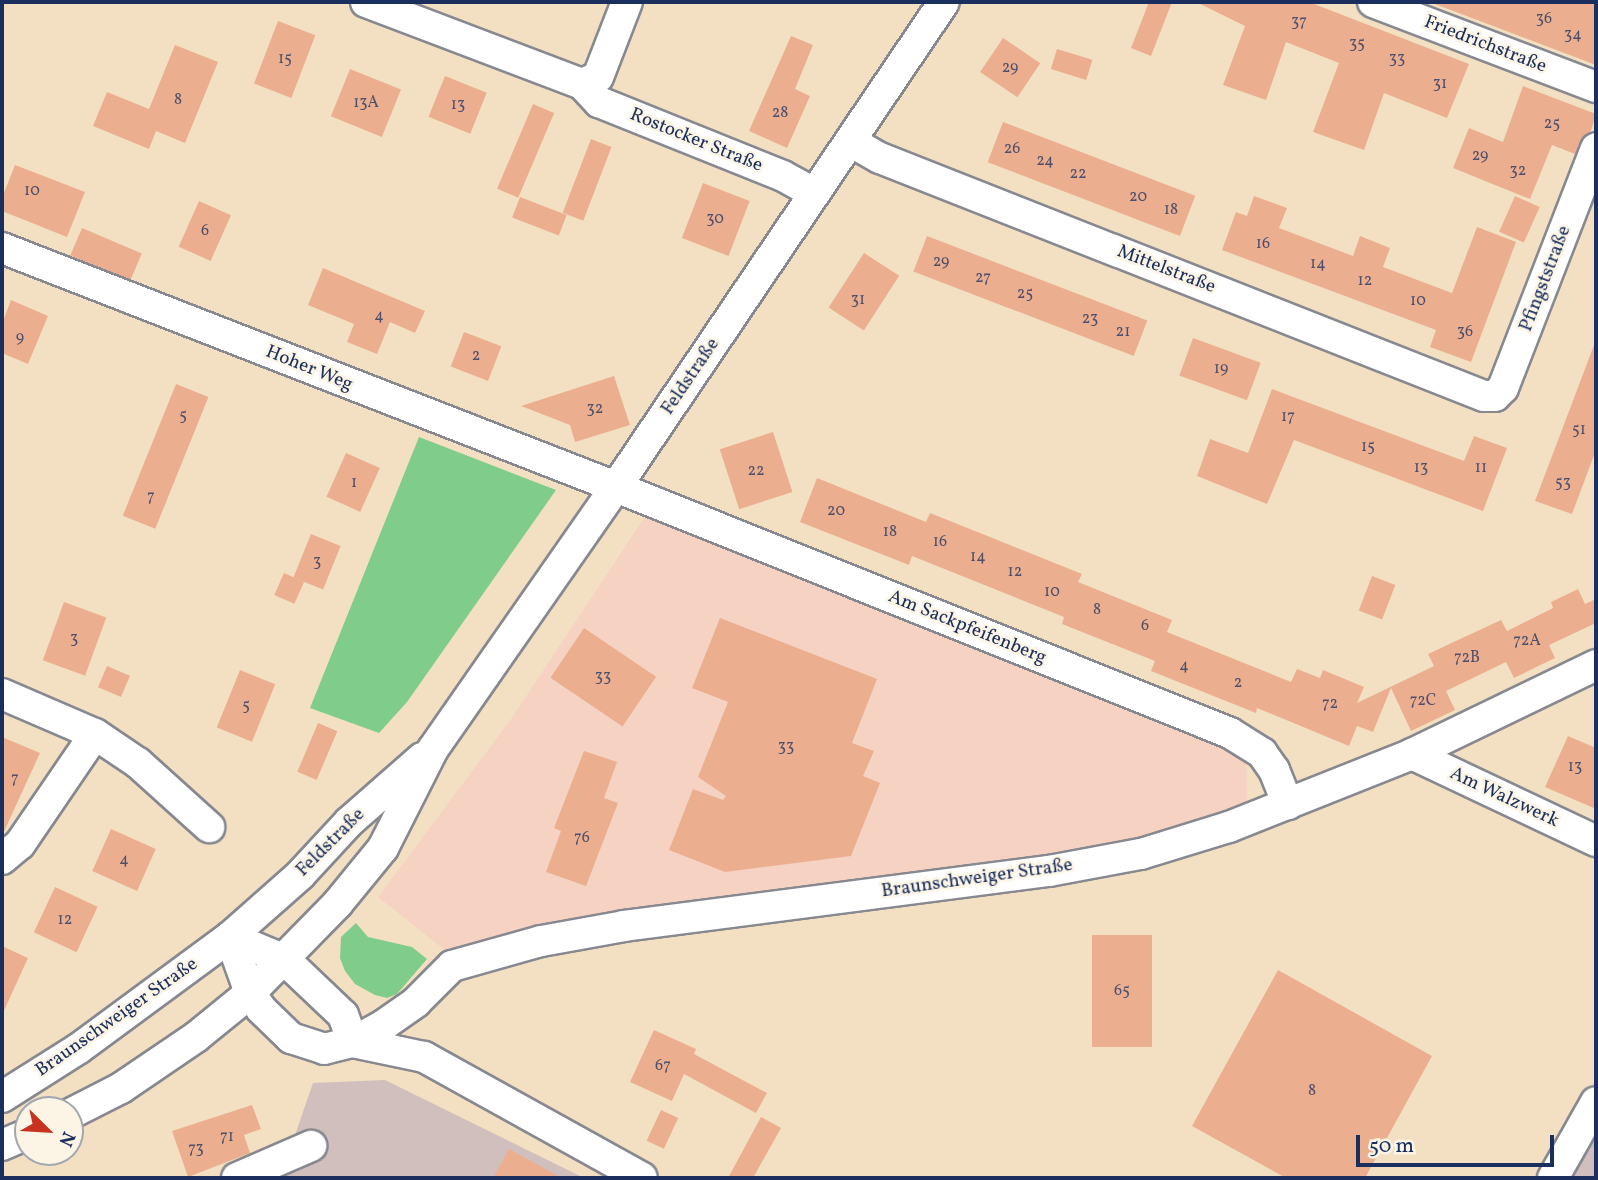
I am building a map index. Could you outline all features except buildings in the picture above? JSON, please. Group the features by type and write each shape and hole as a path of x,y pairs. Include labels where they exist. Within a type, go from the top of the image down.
{"street":[{"name":"Rostocker Straße","path":"366,2 582,84 599,102 783,176 814,194"},
{"path":"582,84 598,77 627,2"},
{"name":"Feldstraße","path":"250,993 338,903 383,848 433,749 616,487 944,2"},
{"name":"Friedrichstraße","path":"1373,2 1596,88"},
{"name":"Mittelstraße","path":"850,141 880,158 1484,396"},
{"name":"Pfingststraße","path":"1484,396 1495,396 1503,388 1596,148"},
{"name":"Hoher Weg","path":"2,248 616,487"},
{"name":"Am Sackpfeifenberg","path":"616,487 1230,733 1262,753 1274,770 1288,804"},
{"name":"Braunschweiger Straße","path":"354,1042 416,1002 444,972 469,959 541,941 624,926 988,880 1141,854 1229,827 1412,754 1596,665"},
{"path":"2,694 95,734 138,763 209,827"},
{"path":"2,859 20,844 95,734"},
{"name":"Feldstraße","path":"230,937 300,875 349,822 433,749"},
{"name":"Am Walzwerk","path":"1412,754 1596,841"},
{"path":"230,937 285,960 343,1015 354,1042"},
{"path":"230,937 250,993 291,1038 324,1049 354,1042 424,1057 642,1178"},
{"name":"Braunschweiger Straße","path":"2,1097 78,1049 230,937"},
{"path":"84,1107 121,1088 196,1037 250,993"},
{"path":"1553,1178 1596,1102"},
{"path":"237,1178 311,1146"}],"shaded area":[{"path":"646,515 1246,757 1247,804 1138,844 544,929 446,951 378,897 511,719"},
{"path":"385,1080 584,1178 256,1178 295,1135 313,1083"},
{"path":"1596,1135 1596,1178 1572,1178"}],"green space":[{"path":"419,437 556,490 407,702 379,733 310,708"},
{"path":"356,923 368,937 412,947 427,959 397,994 387,998 375,995 355,984 345,971 340,958 341,937"}]}
